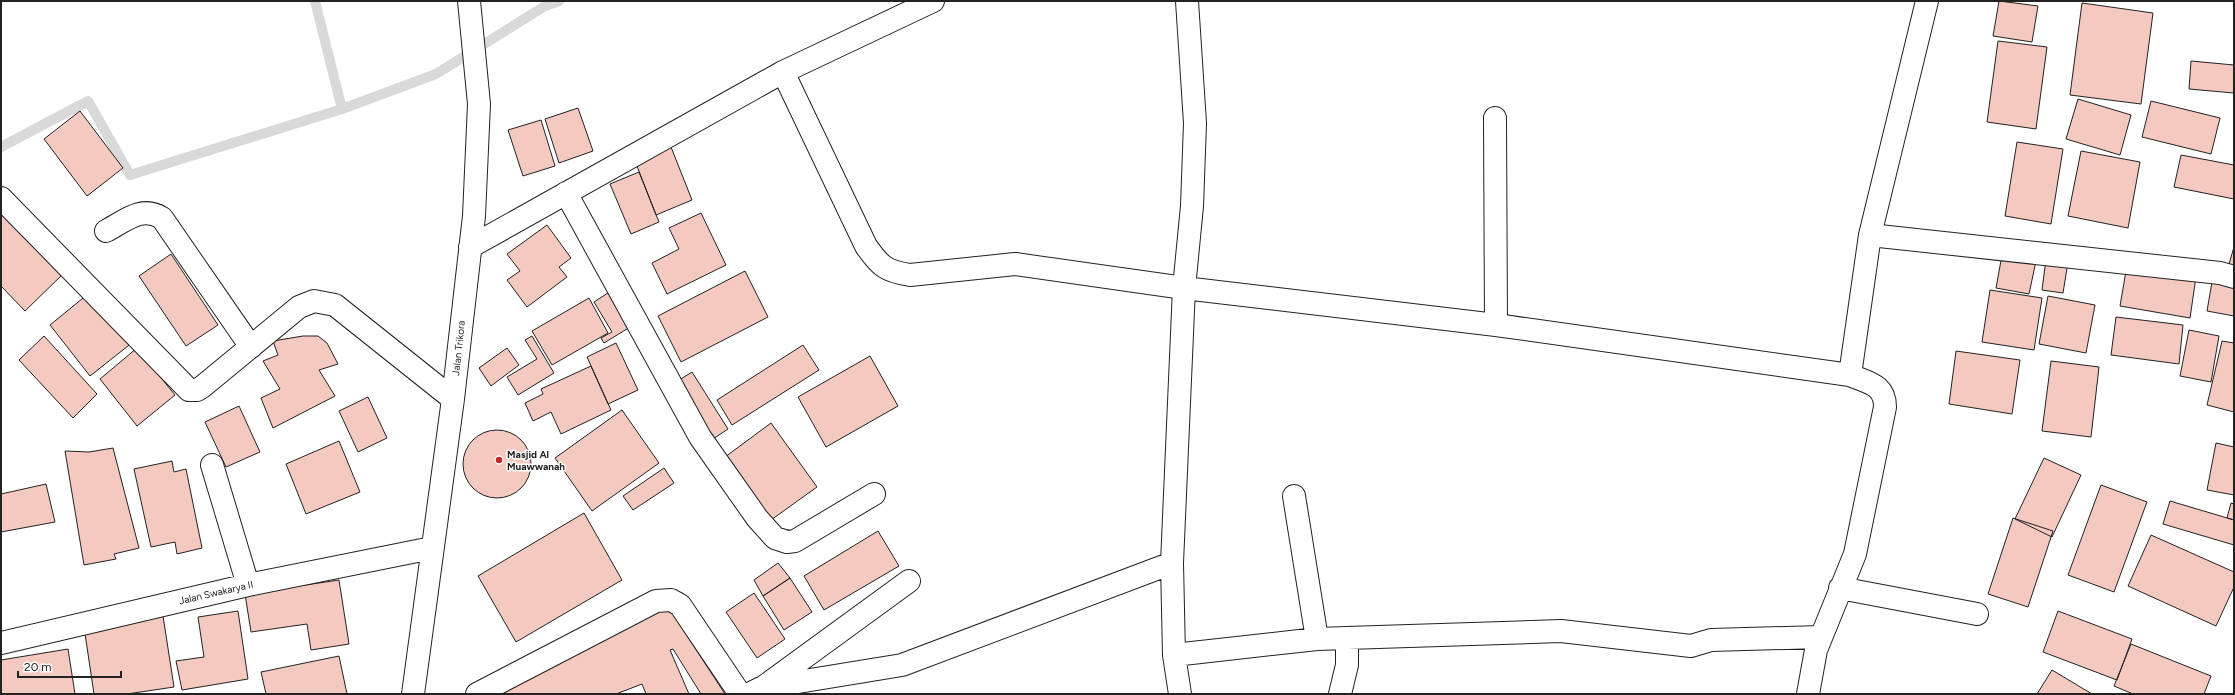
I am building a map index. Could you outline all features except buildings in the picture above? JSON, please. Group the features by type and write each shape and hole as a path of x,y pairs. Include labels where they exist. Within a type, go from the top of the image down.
{"street":[{"path":"470,246 782,72 933,1"},
{"path":"1180,694 1174,655 1172,563 1184,288 1192,206 1195,123 1187,1"},
{"path":"1850,375 1870,235 1927,1"},
{"name":"Jalan Trikora","path":"413,694 453,399 474,216 479,104 470,9"},
{"path":"782,72 866,246 879,264 892,272 910,276 1015,264 1184,288 1496,325 1850,375 1878,387 1885,396 1885,407 1855,554 1816,650 1808,694"},
{"path":"1495,118 1496,325"},
{"path":"566,193 700,437 757,518 775,538 787,542 795,541 874,494"},
{"path":"1,198 189,390 197,390 202,387 299,307 314,301 335,305 453,399"},
{"path":"106,231 142,212 153,212 162,218 251,347"},
{"path":"1870,235 2220,273 2234,277"},
{"path":"212,465 248,584"},
{"path":"1294,496 1316,638"},
{"name":"Jalan Swakarya II","path":"1,643 248,584 432,548"},
{"path":"755,691 902,665 1172,563"},
{"path":"755,691 909,581"},
{"path":"1840,588 1977,614"},
{"path":"477,694 656,601 670,600 680,605 740,694"},
{"path":"1174,655 1316,638 1560,631 1691,646 1711,640 1821,637"},
{"path":"1340,694 1347,665 1347,638"}],"waterway":[{"path":"315,1 342,109 436,74 545,6 559,1"},
{"path":"1,147 88,101 130,175 342,109"}],"place":[{"name":"Masjid Al Muawwanah","path":"499,460"}]}
